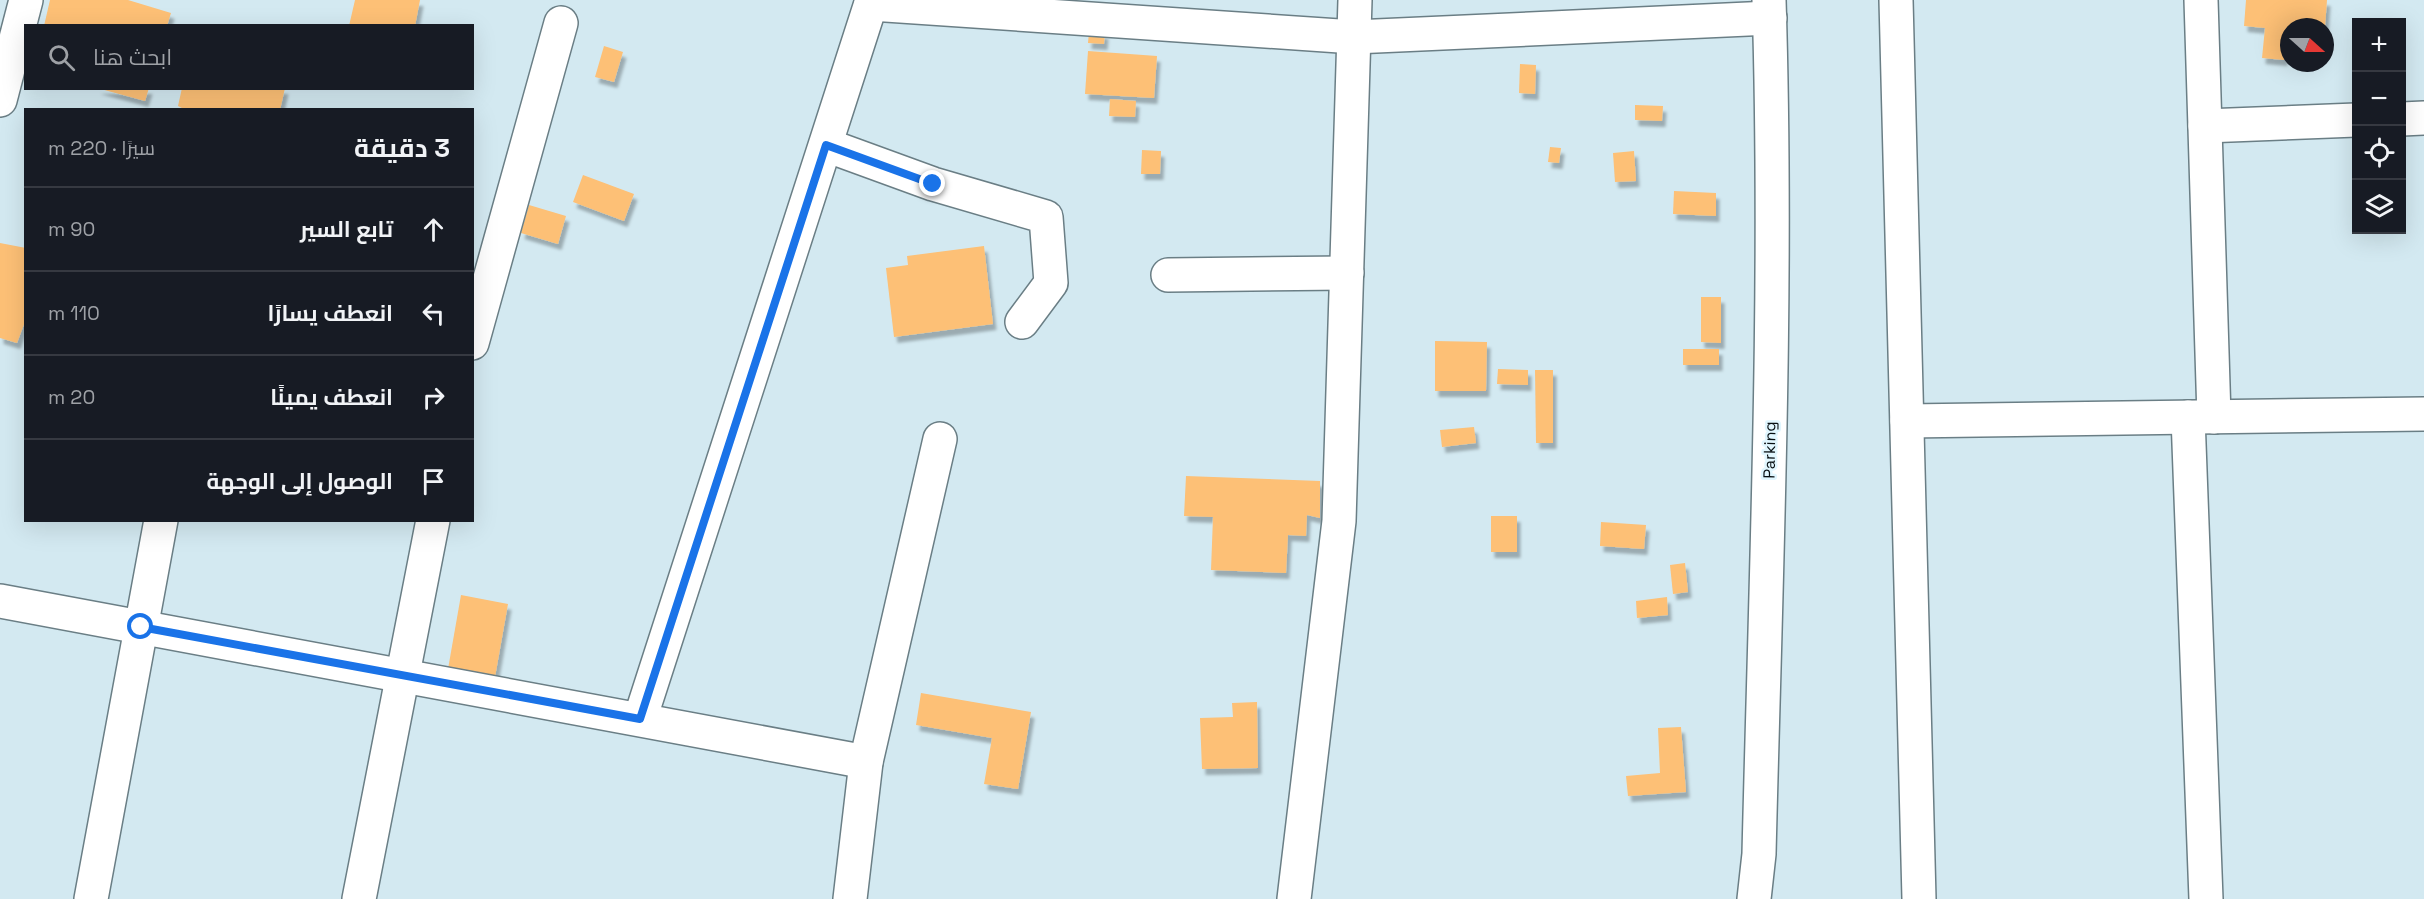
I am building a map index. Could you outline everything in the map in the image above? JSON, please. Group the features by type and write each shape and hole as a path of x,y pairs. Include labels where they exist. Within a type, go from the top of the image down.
{"street":[{"path":"0,100 26,0"},
{"path":"1294,899 1339,521 1355,0"},
{"path":"1896,0 1919,899"},
{"path":"2202,0 2205,126 2201,417 2206,899"},
{"path":"640,719 872,2 1354,37 1769,9"},
{"name":"Parking","path":"1754,899 1759,854 1770,385 1772,112 1769,9"},
{"path":"474,336 561,23"},
{"path":"2406,119 2424,118"},
{"path":"2205,126 2352,120"},
{"path":"826,145 933,184 1046,217 1051,283 1022,322"},
{"path":"1168,276 1347,273"},
{"path":"1907,421 2424,414"},
{"path":"850,899 866,762 940,439"},
{"path":"91,899 161,522"},
{"path":"359,899 433,522"},
{"path":"0,601 866,762"}],"building":[{"path":"50,0 128,0 171,13 168,24 44,24"},
{"path":"355,0 420,0 415,24 349,24"},
{"path":"2246,0 2327,0 2326,18 2280,18 2280,60 2262,58 2265,28 2244,26"},
{"path":"1089,32 1105,33 1104,44 1088,43"},
{"path":"604,46 623,52 614,82 595,77"},
{"path":"1088,51 1157,56 1154,98 1085,94"},
{"path":"1520,64 1536,65 1535,94 1519,93"},
{"path":"104,90 148,90 145,101"},
{"path":"182,90 285,90 280,108 182,108 178,106"},
{"path":"1110,99 1136,101 1135,117 1109,116"},
{"path":"1635,105 1663,106 1662,121 1635,120"},
{"path":"1550,147 1561,148 1559,163 1548,162"},
{"path":"1142,150 1161,151 1160,174 1141,174"},
{"path":"1634,151 1636,181 1615,182 1613,153"},
{"path":"583,175 634,194 624,221 573,202"},
{"path":"1674,191 1716,193 1716,216 1673,214"},
{"path":"529,205 566,216 558,244 521,233"},
{"path":"0,243 24,248 24,324 17,343 0,338"},
{"path":"984,246 993,324 894,337 886,268 908,265 907,256"},
{"path":"1701,297 1721,297 1721,343 1701,342"},
{"path":"1435,341 1487,342 1486,391 1435,391"},
{"path":"1683,349 1719,349 1719,365 1683,365"},
{"path":"1498,369 1528,370 1528,385 1497,384"},
{"path":"1535,370 1553,370 1553,443 1536,443"},
{"path":"1474,427 1476,443 1442,447 1440,430"},
{"path":"1186,476 1320,481 1320,518 1307,515 1306,536 1288,535 1286,573 1211,570 1213,517 1184,516"},
{"path":"1491,516 1517,516 1517,552 1491,552"},
{"path":"1601,522 1646,525 1644,549 1600,546"},
{"path":"1685,563 1688,592 1673,594 1670,565"},
{"path":"461,595 508,604 495,677 448,669"},
{"path":"1667,597 1668,615 1637,618 1636,601"},
{"path":"921,693 1031,712 1018,789 984,784 992,738 916,725"},
{"path":"1257,702 1258,768 1202,769 1200,718 1233,717 1232,703"},
{"path":"1681,727 1686,792 1628,796 1626,776 1660,773 1658,728"}],"route":[{"path":"141,627 640,719 826,145 933,184"}]}
